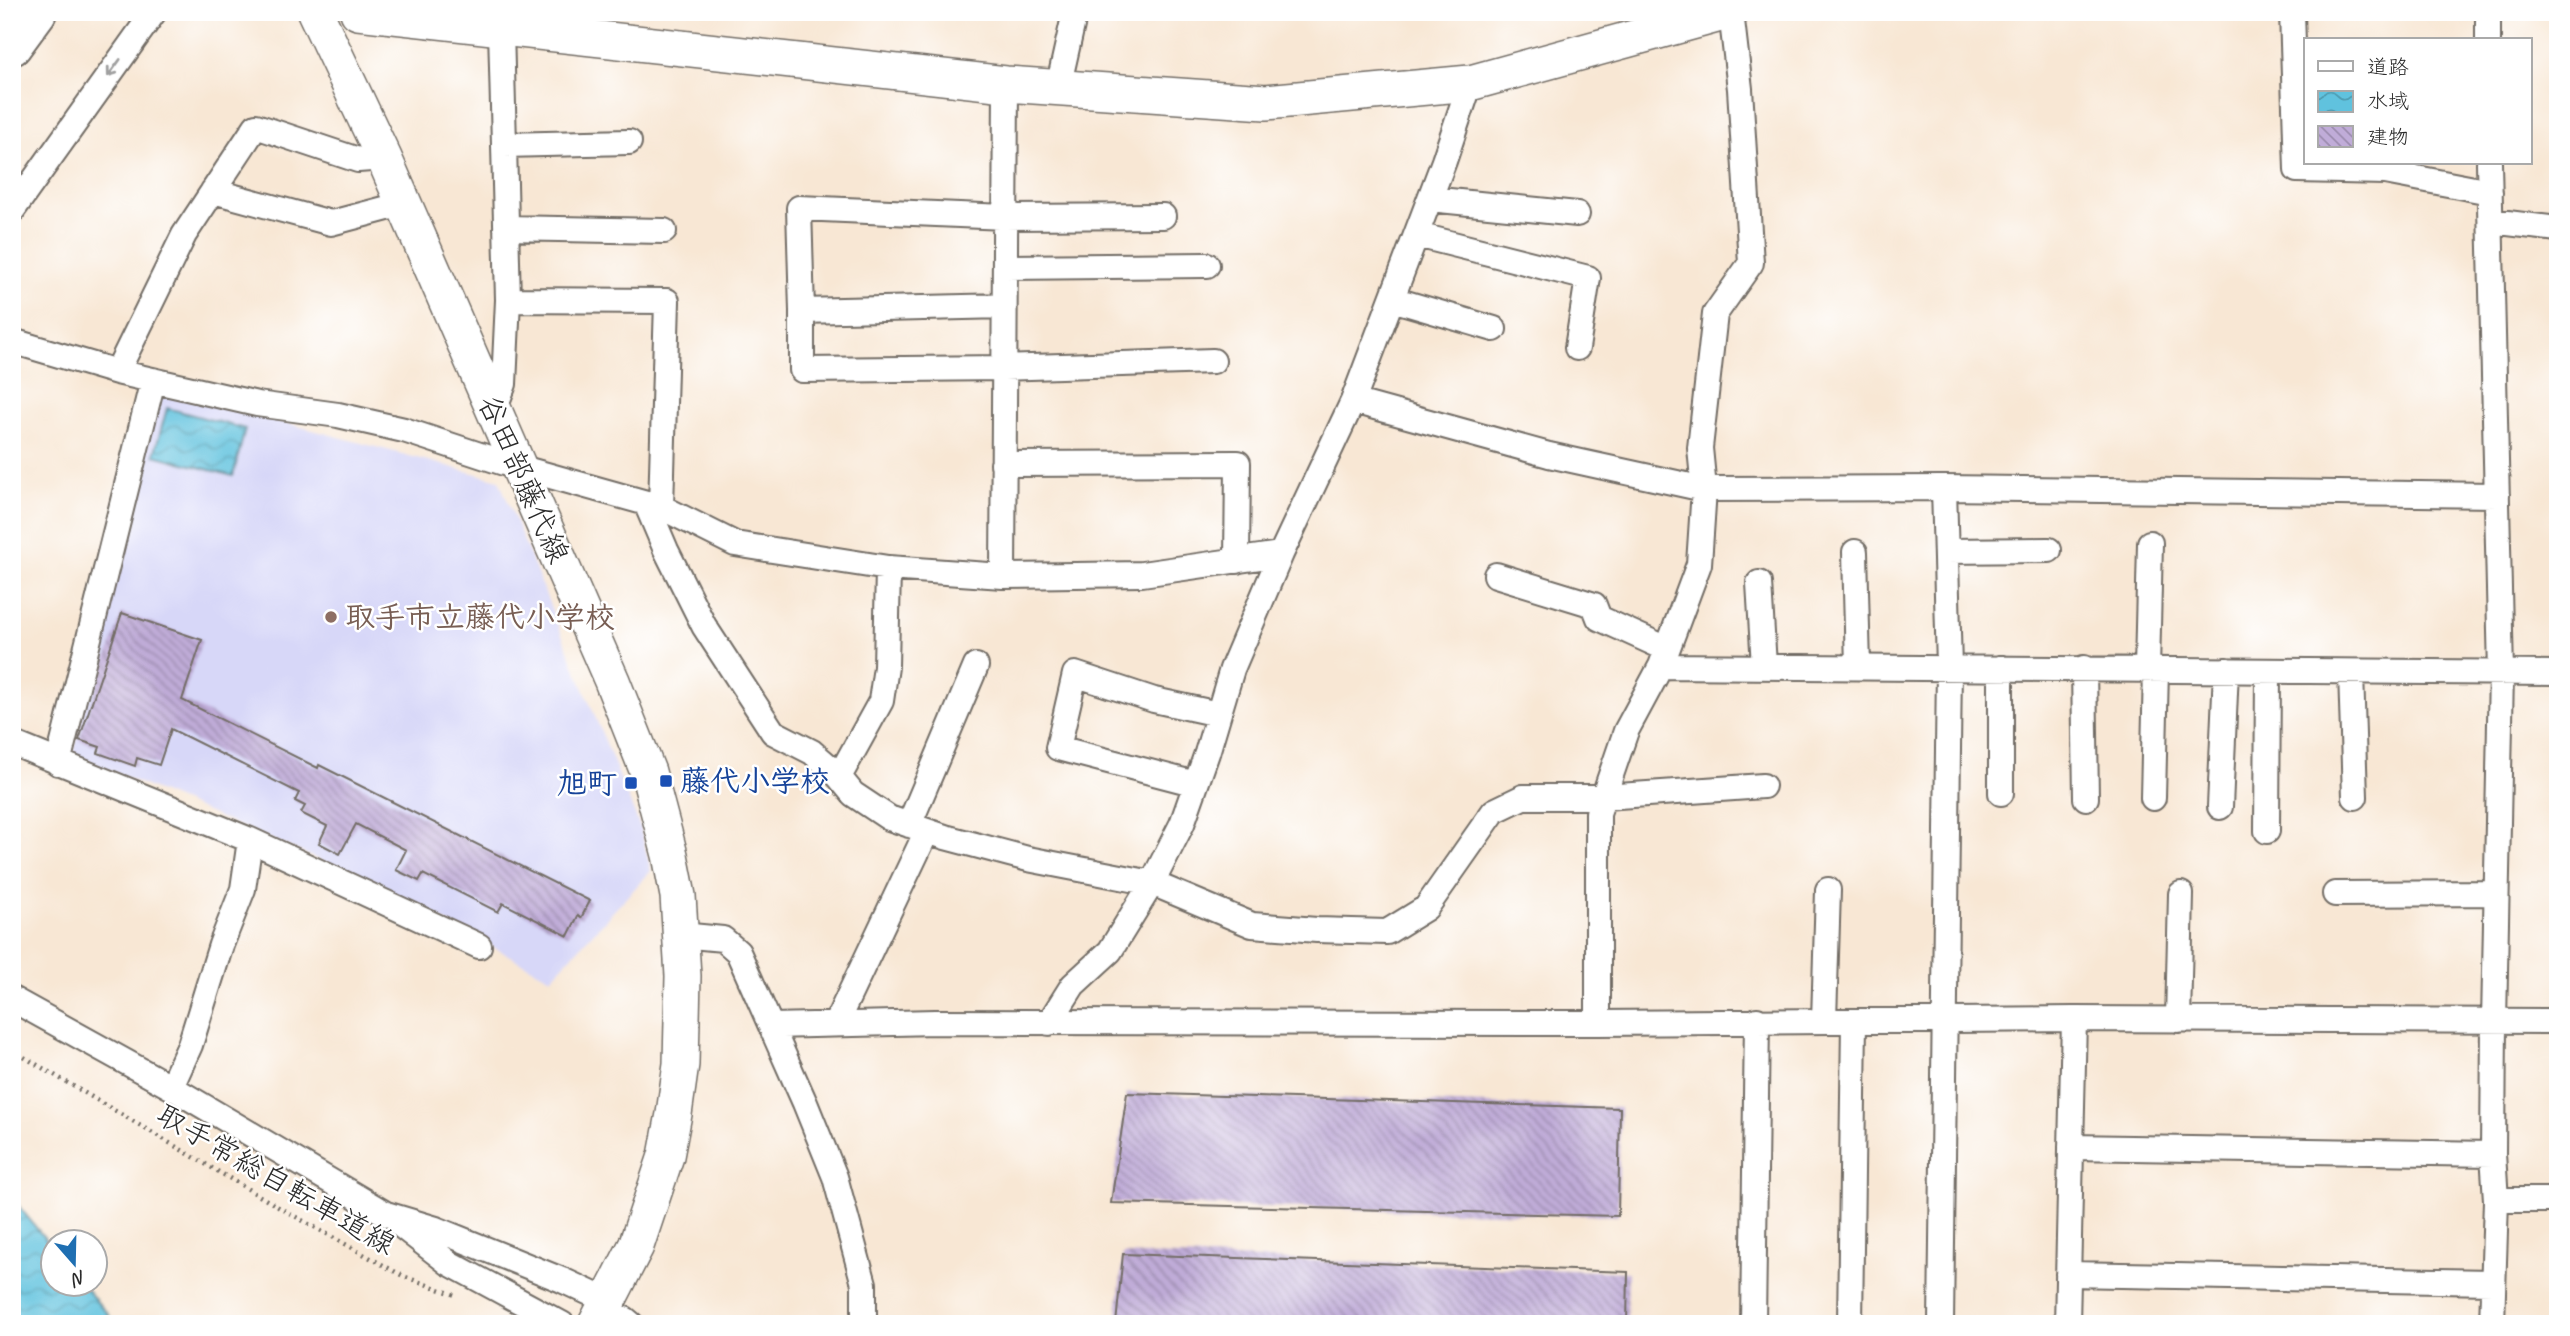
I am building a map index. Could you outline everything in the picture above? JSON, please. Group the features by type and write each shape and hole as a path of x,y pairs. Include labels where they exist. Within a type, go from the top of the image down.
{"highway":[{"path":"12,46 37,12"}],"main road":[{"name":"谷田部藤代線","path":"315,12 384,158 648,772 672,866 681,935 681,1064 666,1156 610,1315"},
{"path":"358,12 576,24 1006,83 1266,102 1470,83 1653,22 1729,12"}],"street":[{"path":"12,211 154,12"},
{"path":"1058,88 1075,12"},
{"path":"1598,1023 1598,813 1626,731 1664,657 1699,565 1704,489 1700,448 1715,314 1751,263 1740,89 1729,12"},
{"path":"2292,12 2297,170 2385,172 2490,192"},
{"path":"2488,12 2488,38"},
{"path":"494,410 504,384 508,300 503,21"},
{"path":"1003,576 1006,83"},
{"path":"1049,1023 1073,985 1110,951 1152,883 1182,824 1232,669 1281,554 1353,401 1430,199 1470,83"},
{"path":"117,372 184,235 256,127 358,160 384,158"},
{"path":"504,145 629,142"},
{"path":"2489,164 2501,673 2494,1023 2493,1154 2496,1200 2492,1324"},
{"path":"213,191 331,223 403,204"},
{"path":"1430,199 1577,214"},
{"path":"1163,216 1005,217 799,208 803,370 1004,368 1213,361"},
{"path":"2491,221 2558,229"},
{"path":"506,228 664,230"},
{"path":"1416,234 1588,278 1577,348"},
{"path":"1004,267 1207,265"},
{"path":"1392,299 1494,329"},
{"path":"508,300 667,301 653,505 666,551 704,626 773,732 812,752 839,776 853,793 889,818 1028,859 1152,883 1252,925 1387,932 1426,908 1494,811 1523,797 1604,797 1763,786"},
{"path":"802,311 1004,306"},
{"path":"12,341 117,372 257,404 338,415 404,430 519,467 653,505 734,544 888,568 1003,576 1142,574 1281,554"},
{"path":"58,763 153,380"},
{"path":"1353,401 1549,456 1704,489 1944,488 2497,495"},
{"path":"1003,464 1238,463 1237,561"},
{"path":"1941,1324 1949,667 1944,488"},
{"path":"2150,543 2153,798"},
{"path":"1946,551 2049,550"},
{"path":"1855,552 1858,667"},
{"path":"839,776 881,701 886,667 888,568"},
{"path":"1496,575 1594,605 1599,618 1664,657 1763,666 2558,673"},
{"path":"1759,583 1763,666"},
{"path":"836,1023 918,828 976,666"},
{"path":"2001,667 2001,793"},
{"path":"2084,668 2086,798"},
{"path":"2220,807 2226,670"},
{"path":"2267,671 2267,831"},
{"path":"2351,672 2355,797"},
{"path":"1196,784 1058,748 1075,674 1154,700 1218,714"},
{"path":"12,743 250,840 479,946"},
{"path":"171,1087 190,1045 221,945 243,889 250,840"},
{"path":"1824,1020 1828,890"},
{"path":"2335,894 2496,893"},
{"path":"2178,1020 2181,894"},
{"path":"681,935 723,939 738,952 835,1177 864,1284 864,1324"},
{"path":"12,999 171,1087 386,1214 449,1263 562,1324"},
{"path":"772,1026 836,1023 1598,1023 2074,1019 2494,1023 2558,1021"},
{"path":"2067,1324 2074,1019"},
{"path":"1753,1324 1757,1020"},
{"path":"1850,1324 1854,1021"},
{"path":"2071,1147 2493,1154"},
{"path":"2496,1200 2558,1200"},
{"path":"386,1214 436,1229 610,1315"},
{"path":"2068,1274 2492,1282"}],"path":[{"name":"取手常総自転車道線","path":"12,1050 280,1208 403,1276 461,1297"}],"shaded area":[{"name":"取手市立藤代小学校","path":"160,389 499,480 640,827 651,871 551,978 371,882 73,755"}],"water":[{"path":"167,408 245,429 233,476 154,455"},
{"path":"12,1198 38,1230 38,1298 94,1298 116,1324 12,1324"}],"building":[{"path":"122,613 202,640 182,700 318,768 319,765 590,901 581,918 578,916 568,936 503,903 498,912 423,874 419,881 396,870 406,850 356,824 340,854 319,843 327,826 301,813 305,806 295,801 299,793 171,729 159,765 137,758 135,766 98,753 100,747 79,740"},
{"path":"1127,1093 1620,1108 1618,1216 1111,1203"},
{"path":"1123,1254 1628,1272 1627,1324 1116,1324"}],"place":[{"name":"取手市立藤代小学校","path":"331,617"},
{"name":"藤代小学校","path":"666,781"},
{"name":"旭町","path":"631,783"}]}
